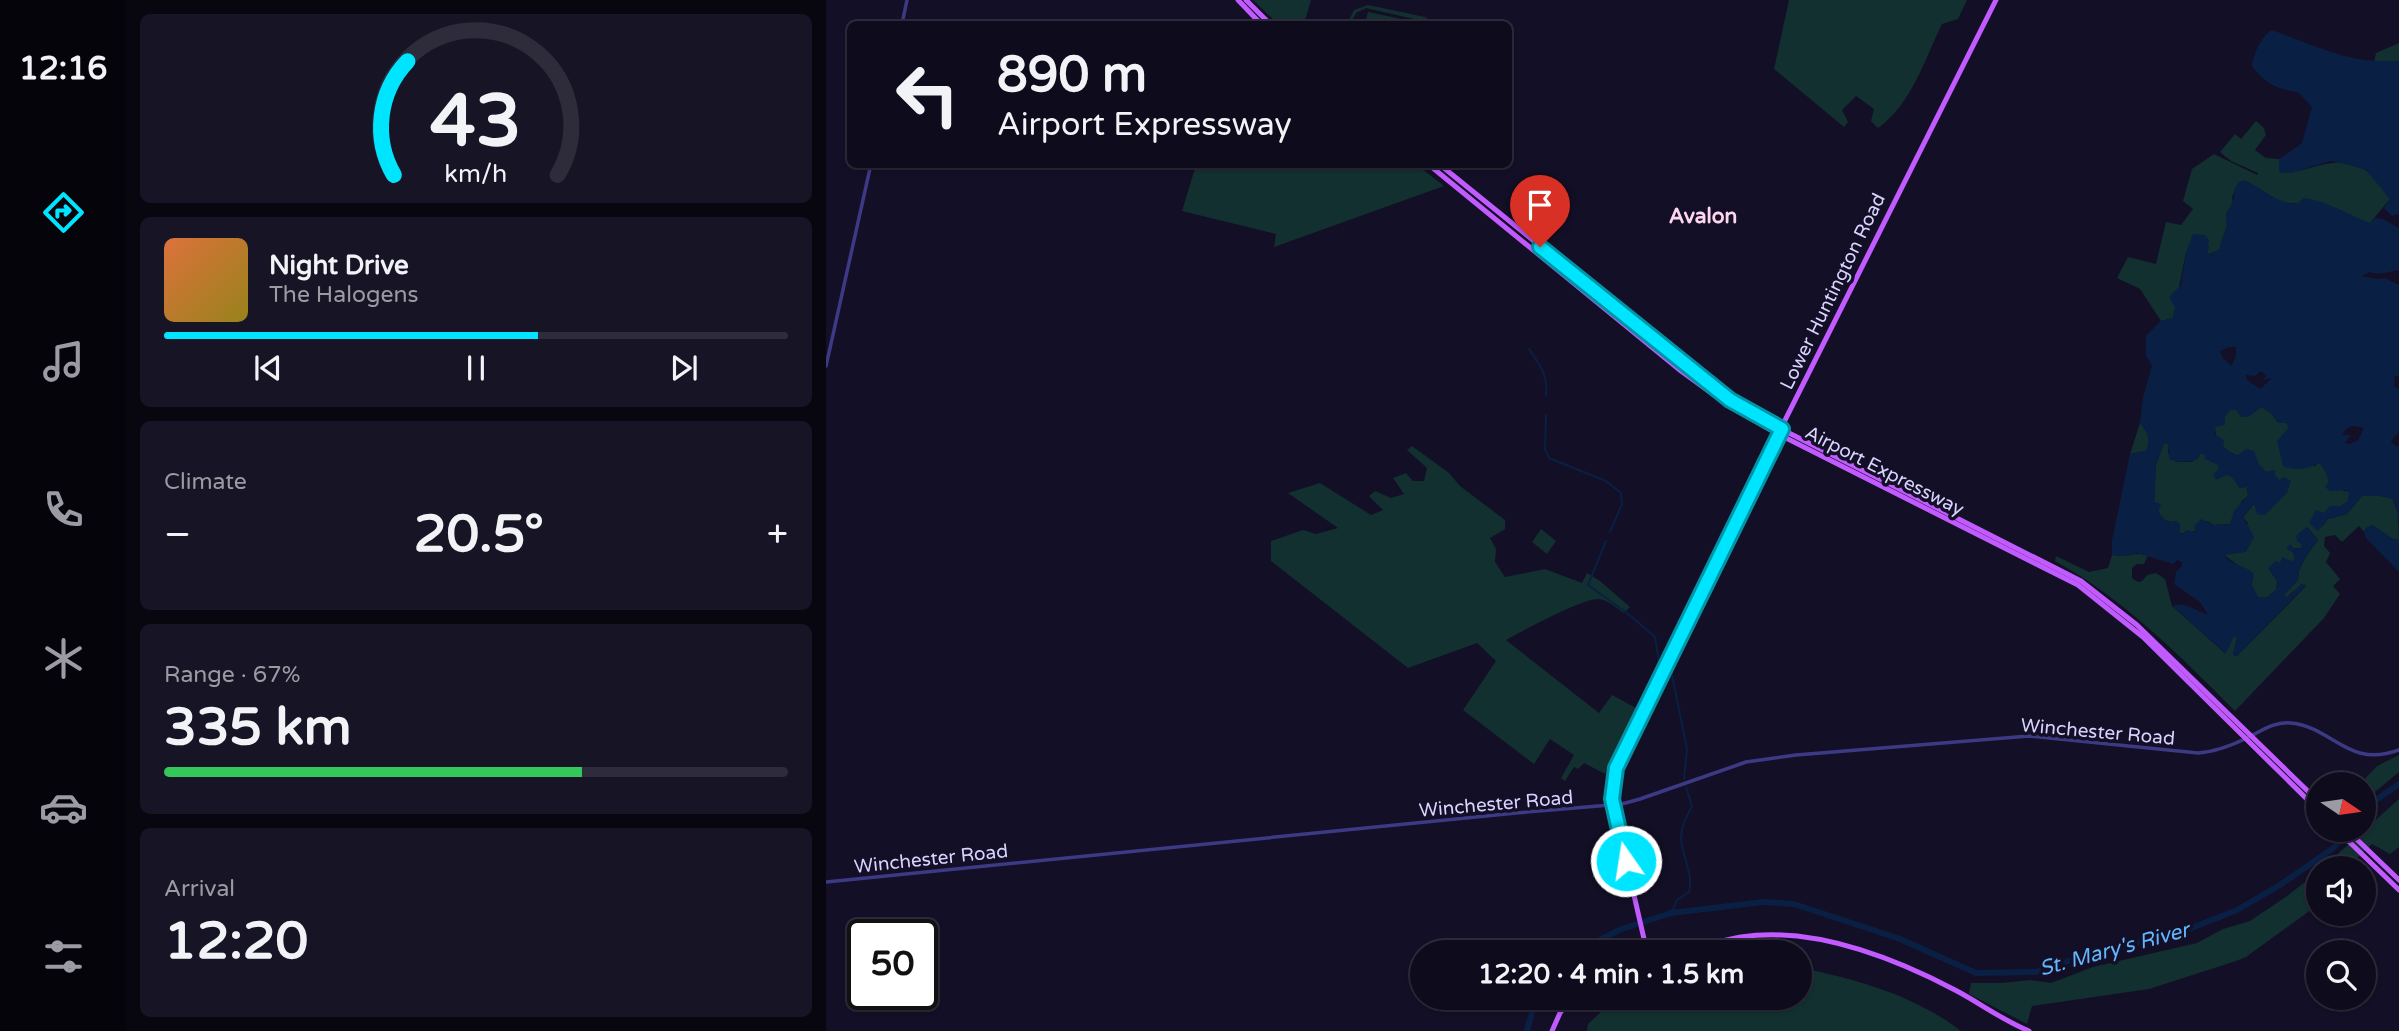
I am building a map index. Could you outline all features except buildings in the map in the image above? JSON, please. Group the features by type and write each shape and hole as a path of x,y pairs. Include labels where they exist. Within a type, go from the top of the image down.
{"main road":[{"path":"1238,0 1258,21"},
{"path":"1246,0 1267,21"},
{"name":"Lower Huntington Road","path":"1644,940 1613,805 1613,779 1619,758 1996,0"},
{"name":"Airport Expressway","path":"1433,168 1681,371 1729,406 2081,581 2137,625 2306,797"},
{"name":"Airport Expressway","path":"1444,168 1712,386 1780,431"},
{"name":"Airport Expressway","path":"2249,737 2306,790"},
{"path":"2352,842 2399,880"},
{"path":"2357,842 2399,890"},
{"path":"1727,940 1741,937 1800,937 1876,956 1930,978 2029,1031"},
{"path":"1552,1031 1562,1010"}],"street":[{"path":"903,21 907,0"},
{"path":"826,366 870,168"},
{"name":"Winchester Road","path":"826,882 1613,805 1640,799 1746,762 1769,757 2029,736 2198,753 2225,748 2271,726 2287,722 2305,726 2359,753 2382,754 2399,750"}],"green space":[{"path":"1253,0 1311,0 1305,21 1275,21"},
{"path":"1789,0 1967,0 1958,19 1942,24 1900,107 1878,128 1871,121 1874,109 1856,96 1842,110 1848,122 1844,127 1774,69"},
{"path":"1368,5 1425,17 1431,21 1366,8 1348,21 1354,10"},
{"path":"1368,12 1411,21 1366,21"},
{"path":"2399,43 2399,61 2374,62 2376,53"},
{"path":"2256,121 2264,128 2266,135 2255,150 2266,158 2279,159 2279,172 2331,163 2353,165 2368,172 2390,199 2370,223 2317,208 2285,203 2251,185 2239,182 2226,214 2227,225 2219,250 2206,255 2209,247 2186,252 2173,318 2161,321 2140,289 2117,278 2128,257 2156,264 2166,222 2181,225 2193,209 2183,201 2192,169 2214,154 2257,175 2258,173 2231,161 2220,152 2235,134 2241,139"},
{"path":"1195,168 1421,168 1444,186 1274,247 1276,234 1182,211"},
{"path":"2262,407 2272,414 2278,423 2285,422 2290,427 2305,466 2315,466 2319,462 2329,482 2326,487 2350,492 2348,502 2341,506 2330,506 2322,527 2328,519 2347,514 2362,496 2378,495 2393,499 2398,514 2399,540 2372,525 2364,532 2359,526 2342,542 2335,535 2325,537 2324,546 2330,553 2326,562 2340,579 2333,586 2340,594 2324,618 2235,711 2172,649 2128,611 2081,576 2055,561 2056,556 2089,572 2108,568 2112,555 2148,555 2144,564 2137,564 2132,568 2132,578 2138,582 2147,575 2156,573 2165,579 2172,606 2225,653 2234,635 2237,637 2233,655 2237,656 2306,586 2292,592 2287,598 2284,595 2298,580 2305,558 2318,540 2307,527 2301,548 2287,549 2293,552 2295,558 2292,562 2282,557 2276,590 2268,597 2258,597 2240,567 2224,555 2248,523 2243,517 2254,504 2265,515 2279,480 2274,474 2275,471 2266,472 2251,461 2227,450 2221,445 2215,427 2230,410 2236,410 2242,417"},
{"path":"2140,423 2148,436 2148,447 2146,451 2130,454"},
{"path":"2164,443 2168,444 2168,453 2176,462 2192,462 2200,454 2204,454 2232,477 2240,488 2247,486 2248,496 2242,501 2230,524 2214,525 2207,521 2194,531 2179,533 2180,524 2163,520 2154,503 2156,465"},
{"path":"1412,446 1505,520 1505,529 1490,538 1496,549 1495,562 1505,577 1545,569 1582,583 1587,573 1630,607 1624,613 1606,601 1591,600 1552,616 1506,640 1599,713 1612,695 1636,708 1605,774 1584,763 1578,769 1574,767 1565,781 1561,778 1574,755 1550,739 1534,764 1463,710 1496,661 1477,643 1408,668 1271,561 1271,541 1303,530 1316,534 1338,528 1288,493 1320,483 1371,515 1383,510 1369,496 1375,491 1391,498 1404,494 1393,478 1406,473 1413,481 1424,481 1427,468 1407,450"},
{"path":"1541,529 1556,541 1547,554 1532,542"},
{"path":"2399,755 2399,772 2376,791 2376,772 2371,772 2377,766"},
{"path":"2399,799 2399,847 2390,854 2372,844 2360,856 2335,856 2351,842 2376,842 2376,820"},
{"path":"2306,881 2306,913 2246,957 2149,989 2032,1006 2027,1024 1969,994 1971,983 2031,980 2051,983 2093,967 2197,943 2223,929 2250,921"},
{"path":"1812,971 1885,990 1925,1008 1961,1031 1587,1031 1588,1024 1603,1010 1812,1010"}],"water":[{"path":"2272,30 2349,57 2399,61 2399,214 2392,216 2384,208 2390,199 2366,170 2331,161 2291,173 2279,172 2279,159 2302,143 2312,107 2298,92 2272,85 2252,66 2259,46"},
{"path":"2244,180 2282,201 2298,204 2303,198 2312,199 2370,223 2375,218 2383,219 2399,228 2399,270 2379,274 2369,272 2362,276 2385,278 2399,285 2399,376 2395,376 2394,386 2399,389 2399,432 2391,441 2395,446 2399,446 2399,520 2397,521 2398,514 2393,499 2362,496 2347,514 2328,519 2318,531 2309,523 2316,510 2324,513 2330,506 2341,506 2348,501 2349,492 2330,491 2325,487 2329,482 2319,462 2301,469 2283,466 2277,441 2289,427 2286,423 2278,423 2272,414 2262,407 2248,417 2242,417 2236,410 2230,410 2225,417 2225,425 2215,427 2215,435 2224,440 2223,448 2237,456 2246,449 2254,451 2259,464 2266,472 2275,470 2274,474 2279,480 2284,477 2291,481 2287,493 2265,515 2257,514 2254,504 2243,516 2254,537 2246,552 2224,555 2254,574 2252,585 2258,597 2268,597 2276,590 2278,583 2268,568 2276,561 2280,563 2282,557 2292,562 2295,558 2293,552 2286,549 2290,544 2295,549 2301,548 2296,536 2306,527 2318,540 2305,558 2298,580 2284,595 2287,598 2301,584 2306,585 2237,656 2233,655 2237,637 2234,636 2226,653 2172,606 2187,606 2208,615 2200,602 2174,584 2176,572 2182,562 2177,560 2173,564 2137,553 2129,556 2112,555 2112,540 2130,454 2146,451 2149,443 2147,433 2140,423 2143,397 2152,366 2146,356 2146,336 2161,321 2173,318 2175,307 2169,297 2181,285 2186,252 2193,234 2205,235 2209,240 2207,255 2219,250 2227,225 2226,214 2239,182","holes":["2236,347 2236,356 2231,366 2220,351","2261,371 2266,376 2262,380 2272,378 2260,389 2246,379 2246,375 2255,376","2354,426 2364,428 2358,440 2350,444 2345,443 2351,435 2342,435 2347,428","2164,443 2168,444 2169,459 2191,461 2204,454 2205,459 2218,465 2219,469 2213,474 2216,480 2227,475 2232,477 2240,488 2247,487 2248,496 2234,511 2230,524 2214,525 2201,519 2194,526 2196,532 2187,530 2179,533 2180,524 2176,521 2167,522 2158,512 2161,504 2154,502 2156,465"]},
{"path":"2372,525 2399,540 2399,572 2366,538 2364,532"}],"waterway":[{"path":"1529,349 1540,365 1546,395"},
{"path":"1546,415 1545,449 1549,458 1606,481 1621,493 1622,504 1610,532"},
{"path":"1606,541 1588,585 1655,637 1659,662"},
{"path":"1671,670 1687,749 1684,779"},
{"name":"St. Mary's River","path":"2376,800 2399,784"},
{"path":"1671,913 1677,900 1689,892 1690,885 1681,838 1683,825 1692,806 1686,787"},
{"name":"St. Mary's River","path":"1600,940 1619,930 1671,913 1763,902 1794,904 1900,939 1976,973 2036,972 2084,956 2184,931 2237,910 2280,885 2339,842"},
{"name":"St. Mary's River","path":"1527,1031 1533,1010"}],"district":[{"name":"Avalon","path":"1703,216"}],"route":[{"path":"1540,247 1730,400 1782,429 1619,758 1613,779 1612,799 1626,861"}]}
